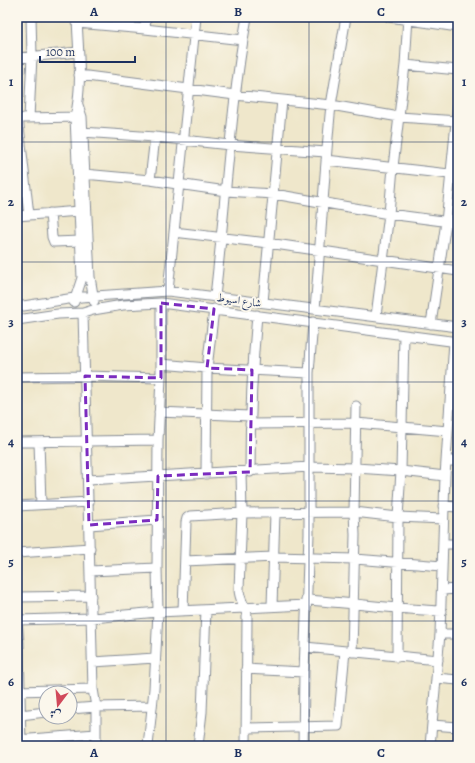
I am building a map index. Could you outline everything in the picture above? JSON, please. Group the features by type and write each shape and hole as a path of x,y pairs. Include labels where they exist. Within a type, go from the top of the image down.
{"street":[{"path":"29,118 32,56 31,17"},
{"path":"145,29 146,17"},
{"path":"168,291 196,17"},
{"path":"215,296 235,95 242,40 247,17"},
{"path":"315,309 331,105 346,17"},
{"path":"390,17 443,21 458,27"},
{"path":"376,316 406,65 408,19"},
{"path":"93,310 95,304 86,277 81,241 77,20 242,40"},
{"path":"17,58 78,52"},
{"path":"406,65 458,70"},
{"path":"79,76 331,105 399,117 457,121"},
{"path":"263,302 282,100"},
{"path":"431,324 438,269 454,174 458,102"},
{"path":"29,215 20,171 18,118 78,117"},
{"path":"78,117 82,132 86,277 75,299 74,308 79,313 85,376 93,689 96,707 96,746"},
{"path":"82,132 155,136 230,145 277,148 393,167 454,174"},
{"path":"150,180 155,136"},
{"path":"84,174 150,180 226,191 274,194 389,214 458,224"},
{"path":"17,216 80,211"},
{"path":"50,213 52,237 54,242 81,241"},
{"path":"174,232 268,243 458,271"},
{"name":"شارع اسيوط","path":"17,307 82,297 168,291 376,316 458,328"},
{"path":"148,746 156,658 158,612 158,440 161,378 161,303"},
{"name":"شارع اسيوط","path":"17,320 79,313 123,305 161,303 456,342"},
{"path":"206,474 207,368 214,309"},
{"path":"348,313 348,327"},
{"path":"246,746 247,616 239,594 242,513 257,315"},
{"path":"303,746 306,603 309,558 310,373 313,322"},
{"path":"397,657 399,609 398,517 401,471 404,335"},
{"path":"430,746 442,610 443,506 448,431 454,405 456,342"},
{"path":"161,364 207,368 310,373"},
{"path":"17,377 85,376 161,378"},
{"path":"246,728 338,726 354,603 356,406"},
{"path":"159,412 206,414 250,420 309,423 356,423 448,431"},
{"path":"17,442 158,440"},
{"path":"39,442 41,504"},
{"path":"446,461 458,461"},
{"path":"88,480 246,472 310,467 356,468 445,476"},
{"path":"17,506 89,502"},
{"path":"443,506 458,507"},
{"path":"183,611 186,522 187,518 190,516 309,511 354,512 398,517 443,519"},
{"path":"272,606 275,513"},
{"path":"89,526 158,520"},
{"path":"443,544 458,544"},
{"path":"17,553 90,548"},
{"path":"184,561 274,557 355,559 442,566"},
{"path":"90,571 157,568"},
{"path":"442,590 458,589"},
{"path":"17,598 91,596"},
{"path":"96,734 19,742 20,715 18,691 17,620 92,618 158,612 245,609 306,603 354,603 399,609 442,610"},
{"path":"198,746 202,712 206,610"},
{"path":"440,634 458,634"},
{"path":"305,647 438,660"},
{"path":"93,662 156,658"},
{"path":"246,669 304,672"},
{"path":"436,678 458,680"},
{"path":"18,691 93,689"},
{"path":"78,708 152,706"},
{"path":"20,715 38,713"},
{"path":"432,726 458,727"}],"highlighted area":[{"path":"161,303 214,309 207,368 252,370 250,472 158,476 157,520 89,525 85,376 161,378"}]}
